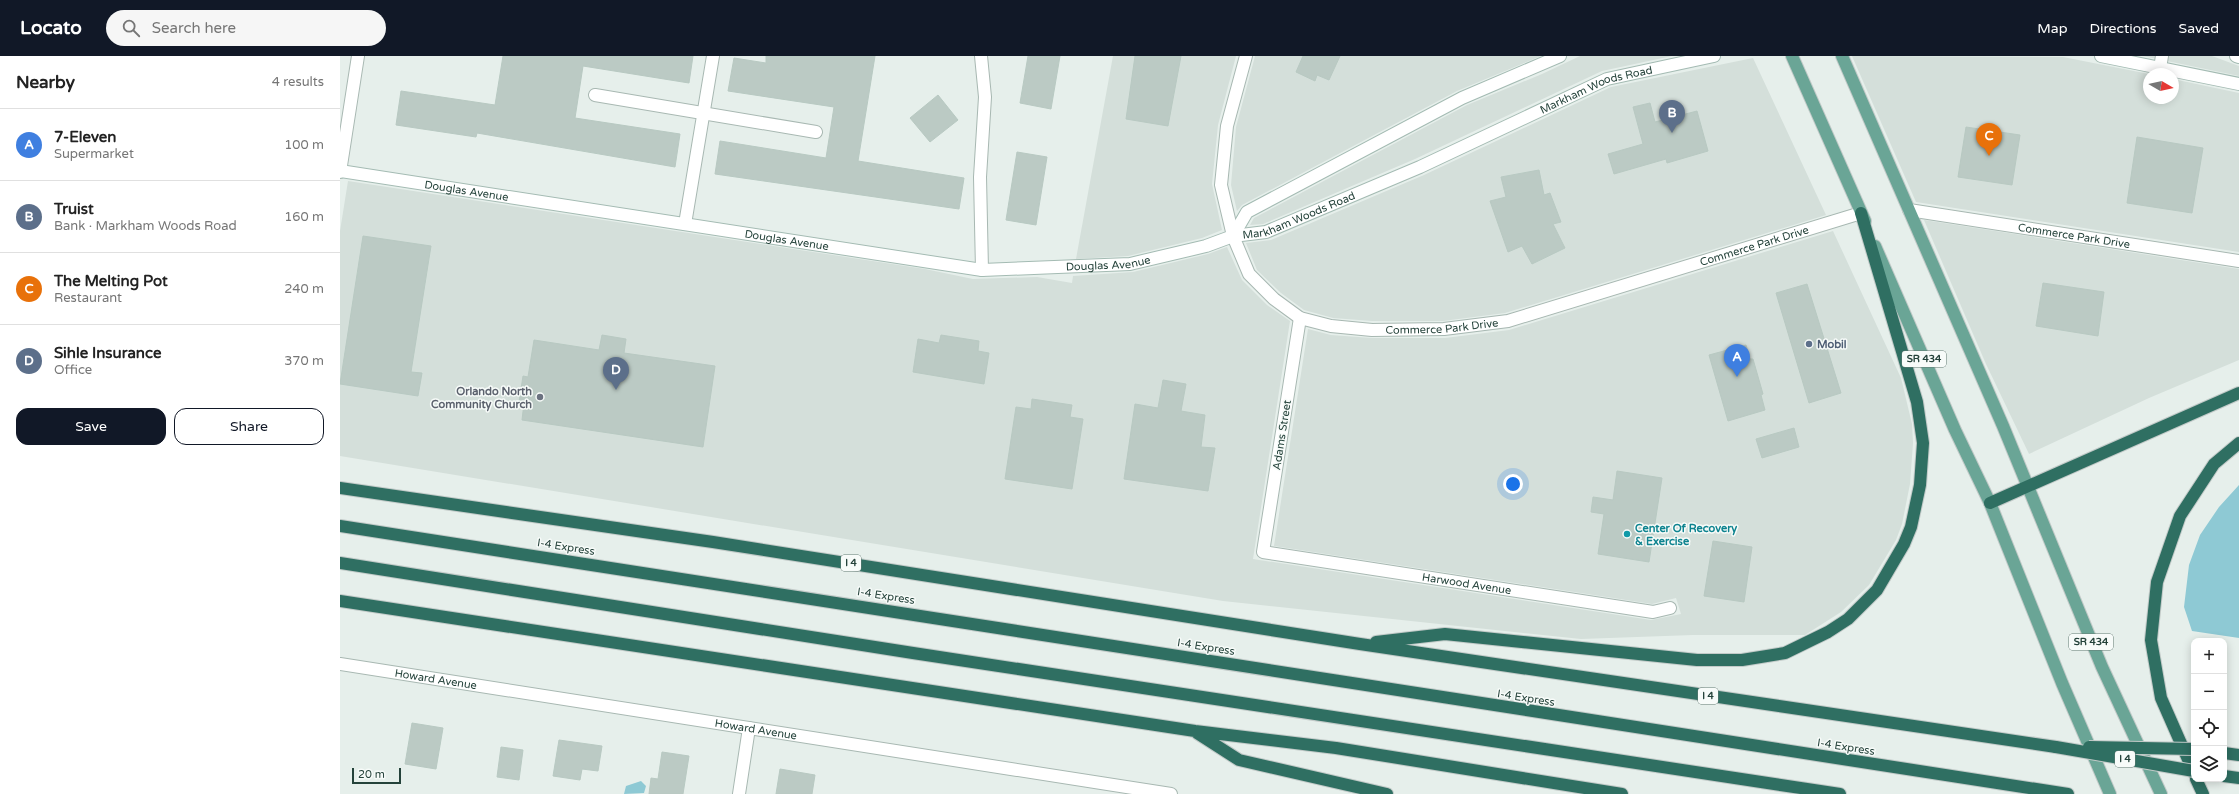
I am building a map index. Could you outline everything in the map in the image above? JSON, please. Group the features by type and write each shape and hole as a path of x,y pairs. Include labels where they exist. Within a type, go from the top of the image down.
{"highway":[{"path":"1360,644 1445,634 1697,660 1742,660 1785,653 1828,632 1848,618 1877,590 1904,544 1911,527 1920,485 1923,443 1917,402 1861,213"},
{"path":"1990,503 2239,393"},
{"path":"2191,765 2161,698 2151,640 2157,582 2180,516 2214,464 2239,443"},
{"name":"I 4","path":"340,488 713,542 1360,644 2056,748 2191,771"},
{"name":"I-4 Express","path":"340,526 2068,794"},
{"path":"340,563 913,653 1840,794"},
{"path":"340,601 1195,731 1336,748 1622,794"},
{"path":"1195,731 1239,760 1387,794"},
{"path":"2056,748 2191,749"},
{"path":"2227,753 2239,754"},
{"path":"2227,776 2239,778"},
{"path":"2197,782 2203,794"}],"main road":[{"name":"SR 434","path":"1792,56 1955,430 1990,503 2059,676 2110,794"},
{"name":"SR 434","path":"1842,56 2028,486 2102,668 2161,794"}],"street":[{"path":"340,171 358,56"},
{"path":"685,224 713,56"},
{"path":"981,56 985,97 980,177 982,270"},
{"name":"Commerce Park Drive","path":"1246,56 1227,126 1222,185 1233,236 1249,274 1274,299 1300,318 1331,326 1372,330 1444,329 1508,321 1861,213"},
{"name":"Markham Woods Road","path":"1233,236 1247,212 1462,98 1560,56"},
{"name":"Markham Woods Road","path":"1233,236 1266,232 1420,167 1607,79 1714,56"},
{"path":"2101,56 2161,62 2239,84"},
{"path":"594,95 816,132"},
{"name":"Douglas Avenue","path":"340,171 982,270 1130,264 1206,246 1233,236"},
{"name":"Commerce Park Drive","path":"1909,210 2239,261"},
{"name":"Adams Street","path":"1264,552 1300,318"},
{"name":"Harwood Avenue","path":"1264,552 1653,612 1670,608"},
{"name":"Howard Avenue","path":"340,664 1172,794"},
{"path":"739,794 749,728"}],"shaded area":[{"path":"1113,56 1236,56 1218,125 1212,184 1222,230 1202,238 1128,256 1076,259"},
{"path":"1255,56 1541,56 1457,91 1242,205 1237,211 1231,185 1236,127"},
{"path":"1580,56 1672,56 1602,71 1415,159 1263,224 1250,225 1254,218 1467,105 1542,74"},
{"path":"1852,56 2063,57 2143,73 2143,104 2179,104 2179,80 2239,93 2239,252 1916,202"},
{"path":"2143,56 2212,56 2239,66 2239,76"},
{"path":"1753,58 1826,215 1505,313 1443,321 1372,321 1333,318 1304,310 1281,293 1257,270 1246,243 1271,240 1424,175 1611,87"},
{"path":"348,181 925,269 973,279 1037,277 1072,283 1073,276 1133,272 1208,254 1227,247 1242,280 1267,305 1290,321 1253,559 1651,620 1681,614 1676,598 1652,604 1274,546 1308,329 1331,335 1372,338 1445,338 1509,330 1833,231 1901,378 1912,424 1913,443 1910,484 1902,524 1896,540 1869,585 1841,612 1805,635 1693,635 1581,639 1223,601 340,456 340,231"},
{"path":"1924,220 2239,269 2239,360 2149,398 2029,454 1986,364"}],"water":[{"path":"2239,485 2239,638 2192,631 2184,607 2189,565 2200,535 2219,507"},
{"path":"641,781 646,786 644,793 624,794 626,786"}],"building":[{"path":"503,56 693,56 689,83 583,66 575,118 680,134 675,167 477,133 476,137 396,125 401,91 495,105"},
{"path":"766,56 875,56 858,161 964,178 959,209 715,174 720,141 826,158 834,107 728,91 734,58 766,63"},
{"path":"1028,56 1060,56 1051,109 1020,103"},
{"path":"1135,56 1181,56 1168,126 1126,119"},
{"path":"1303,56 1340,56 1329,80 1317,75 1315,81 1296,72"},
{"path":"938,95 958,120 930,142 910,118"},
{"path":"1650,103 1655,122 1697,111 1708,151 1667,163 1666,159 1614,174 1608,154 1643,144 1633,107"},
{"path":"1966,127 2020,135 2012,185 1958,177"},
{"path":"2137,137 2203,148 2192,213 2127,203"},
{"path":"1017,152 1047,157 1036,225 1006,220"},
{"path":"1539,170 1544,195 1550,193 1561,222 1553,224 1565,248 1532,264 1522,246 1508,252 1490,201 1506,197 1501,177"},
{"path":"363,236 431,246 411,372 422,373 418,396 340,384"},
{"path":"2043,283 2104,292 2098,336 2036,326"},
{"name":"Mobil","path":"1807,284 1841,393 1809,403 1776,293"},
{"path":"602,335 626,339 624,353 715,366 703,447 522,420 524,403 519,402 523,376 528,377 534,340 599,350"},
{"path":"941,335 979,341 978,351 989,353 984,384 913,372 918,339 939,343"},
{"path":"1746,345 1750,359 1753,359 1763,394 1761,395 1765,410 1728,421 1709,355"},
{"path":"1163,380 1186,384 1181,411 1205,415 1201,447 1215,448 1208,491 1124,479 1135,404 1158,408"},
{"path":"1032,399 1072,405 1070,417 1083,419 1072,489 1005,479 1016,407 1031,409"},
{"path":"1794,428 1799,447 1762,458 1756,439"},
{"name":"Center Of Recovery & Exercise","path":"1617,471 1662,478 1649,562 1598,554 1604,514 1591,512 1593,497 1613,500"},
{"path":"1713,541 1752,547 1744,602 1704,596"},
{"path":"412,723 443,728 436,769 405,764"},
{"path":"559,740 602,746 598,771 582,769 580,780 553,776"},
{"path":"501,747 523,750 519,780 497,777"},
{"path":"662,752 689,756 683,794 649,794 651,778 658,779"},
{"path":"780,769 815,775 812,794 776,794"}],"place":[{"name":"Truist","path":"1672,133"},
{"name":"The Melting Pot","path":"1989,156"},
{"name":"Mobil","path":"1809,344"},
{"name":"7-Eleven","path":"1737,377"},
{"name":"Sihle Insurance","path":"616,390"},
{"name":"Orlando North Community Church","path":"540,397"},
{"name":"Center Of Recovery & Exercise","path":"1627,534"}]}
